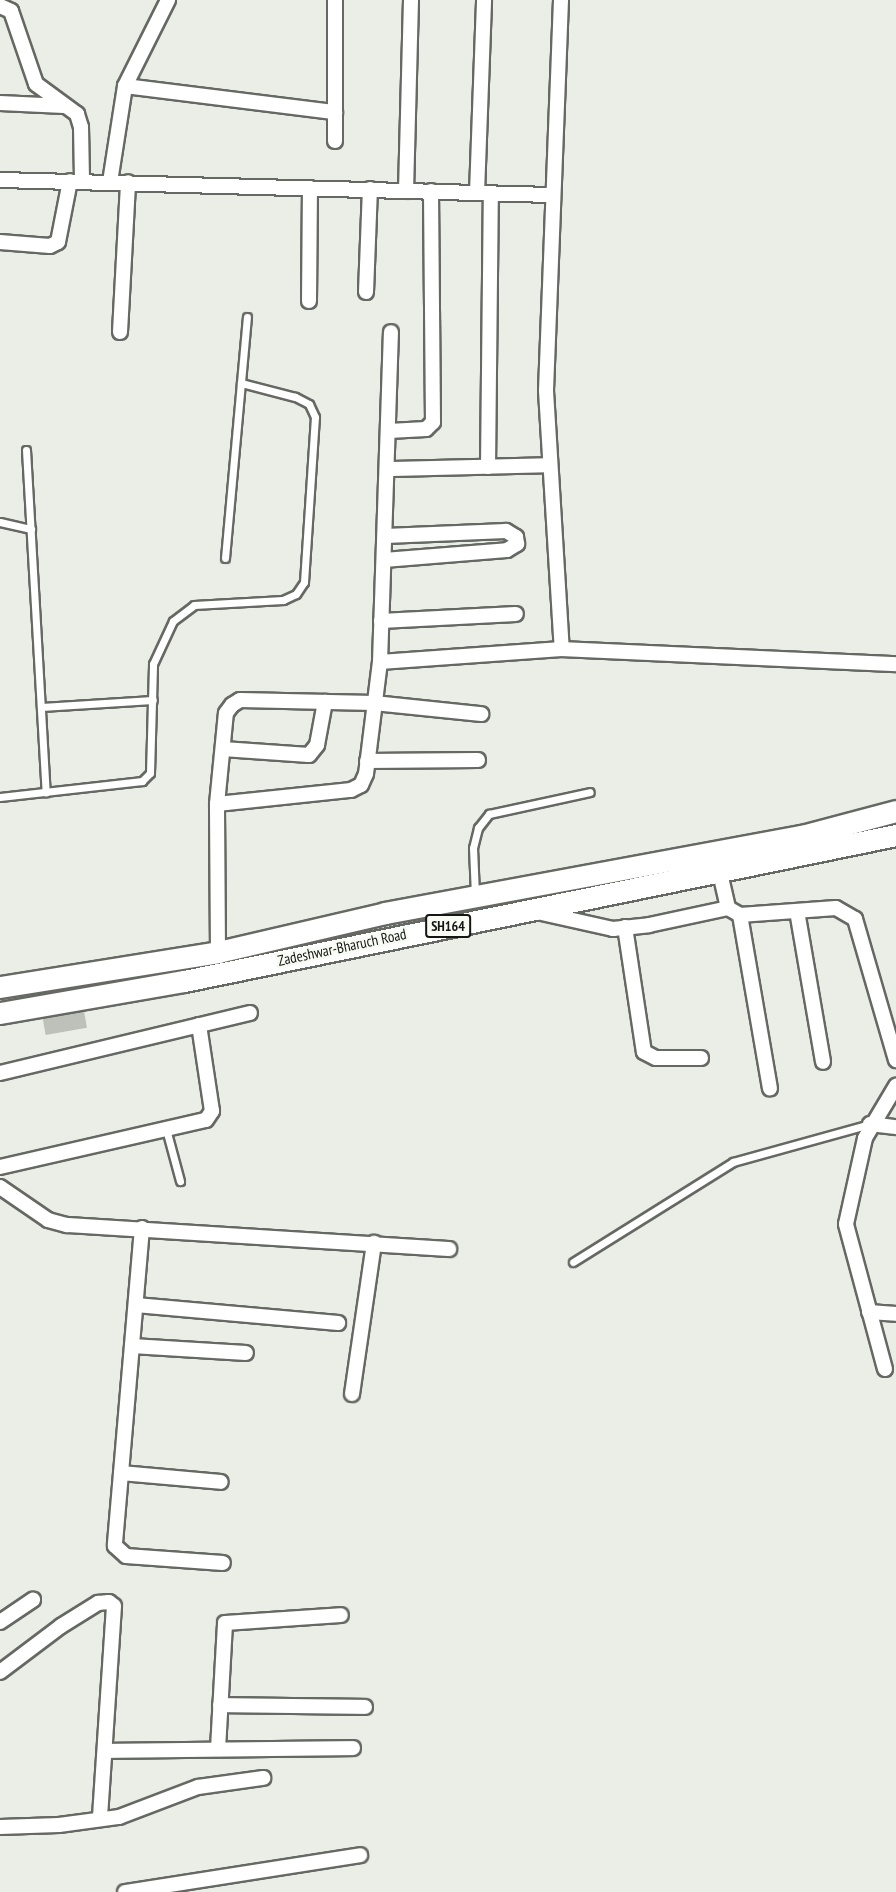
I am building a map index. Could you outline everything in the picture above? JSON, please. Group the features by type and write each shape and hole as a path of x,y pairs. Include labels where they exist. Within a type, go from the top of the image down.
{"main road":[{"name":"Zadeshwar-Bharuch Road","path":"0,987 218,952 385,913 802,836 896,811"},
{"name":"Zadeshwar-Bharuch Road","path":"0,1013 139,990 389,936 532,911 896,835"}],"street":[{"path":"110,182 125,86 168,0"},
{"path":"335,0 335,141"},
{"path":"406,190 411,0"},
{"path":"484,0 488,467"},
{"path":"561,0 546,391 562,649"},
{"path":"0,242 51,246 58,242 76,181 81,127 77,114 36,84 8,6"},
{"path":"125,86 335,112"},
{"path":"0,103 66,106"},
{"path":"0,180 552,195"},
{"path":"120,332 128,182"},
{"path":"309,301 310,188"},
{"path":"366,292 370,189"},
{"path":"389,431 426,429 433,422 431,191"},
{"path":"218,804 351,790 361,785 367,760 380,662 389,469 391,332"},
{"path":"389,469 550,465"},
{"path":"384,560 507,550 517,544 516,537 506,531 385,536"},
{"path":"381,621 516,614"},
{"path":"380,662 562,649 896,664"},
{"path":"218,952 218,804 226,713 240,700 375,703 481,714"},
{"path":"223,749 309,755 317,745 325,702"},
{"path":"367,760 478,760"},
{"path":"720,873 734,911 770,1088"},
{"path":"532,911 583,924 625,927 734,911 797,911 836,908 855,919 894,1042 896,1060"},
{"path":"797,911 823,1062"},
{"path":"625,927 644,1052 656,1058 701,1058"},
{"path":"0,1073 250,1013"},
{"path":"0,1167 210,1117 199,1025"},
{"path":"885,1369 846,1224 870,1124 896,1086"},
{"path":"870,1124 896,1127"},
{"path":"0,1187 57,1223 449,1249"},
{"path":"142,1228 115,1546 119,1552 223,1563"},
{"path":"352,1394 374,1243"},
{"path":"136,1305 338,1323"},
{"path":"870,1312 896,1314"},
{"path":"132,1346 246,1353"},
{"path":"121,1473 220,1482"},
{"path":"0,1622 33,1600"},
{"path":"0,1672 61,1626 98,1604 111,1603 115,1611 100,1819"},
{"path":"218,1749 225,1623 341,1615"},
{"path":"220,1705 364,1707"},
{"path":"105,1751 353,1748"},
{"path":"0,1827 59,1825 133,1814 198,1787 263,1778"},
{"path":"125,1892 360,1855"}],"lane":[{"path":"225,558 247,317"},
{"path":"0,797 142,782 150,773 153,664 172,621 194,605 283,600 296,594 304,582 315,417 309,404 295,397 241,383"},
{"path":"27,450 46,792"},
{"path":"0,522 31,529"},
{"path":"41,707 153,700"},
{"path":"476,897 473,848 478,828 489,814 590,792"},
{"path":"573,1262 733,1162 870,1124"},
{"path":"166,1129 180,1181"}],"building":[{"path":"84,1011 87,1028 46,1035 43,1018"}]}
